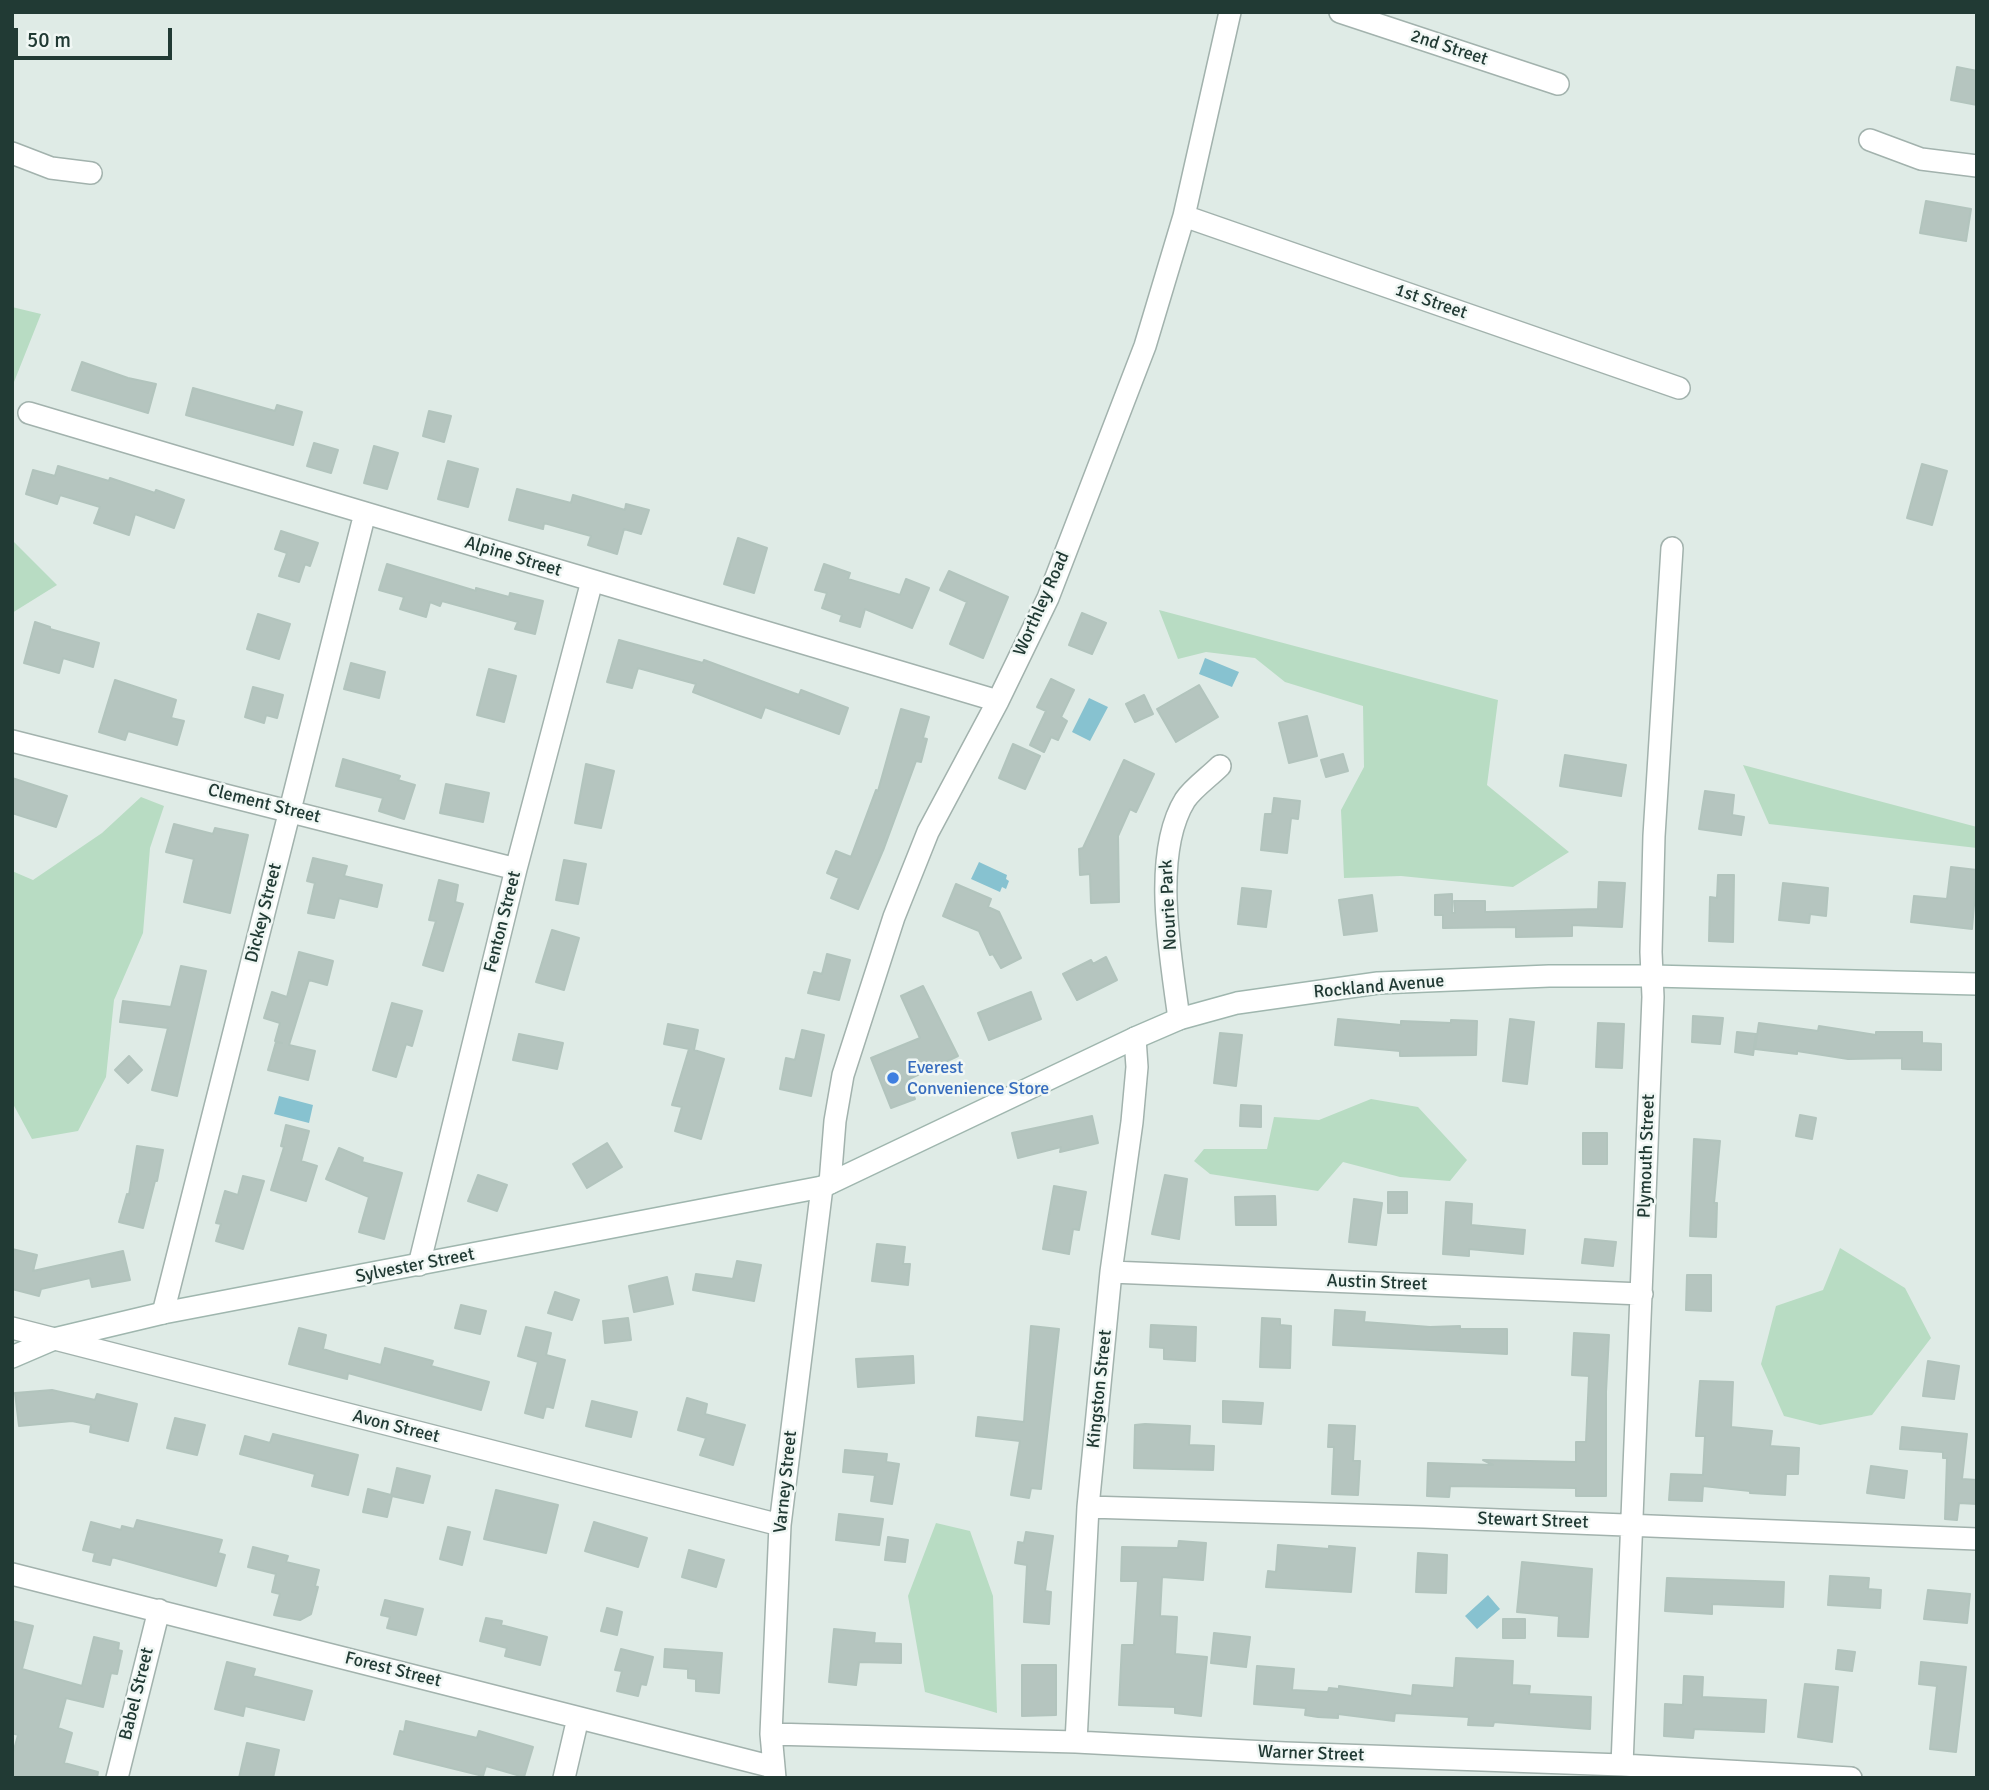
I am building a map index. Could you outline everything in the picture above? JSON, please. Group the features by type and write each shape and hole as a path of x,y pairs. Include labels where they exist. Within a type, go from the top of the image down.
{"street":[{"name":"Worthley Road","path":"826,1185 843,1075 894,917 928,832 998,701 1048,598 1145,346 1184,216 1230,12"},
{"name":"2nd Street","path":"1340,12 1558,83"},
{"path":"1870,140 1921,159 1977,166"},
{"path":"12,153 51,168 91,173"},
{"name":"1st Street","path":"1184,216 1679,388"},
{"name":"Alpine Street","path":"29,413 998,701"},
{"name":"Dickey Street","path":"163,1313 365,513"},
{"name":"Plymouth Street","path":"1622,1765 1653,997 1651,976 1654,836 1672,548"},
{"name":"Fenton Street","path":"419,1265 516,869 592,580"},
{"name":"Clement Street","path":"12,741 516,869"},
{"name":"Nourie Park","path":"1179,1019 1171,951 1167,850 1172,825 1186,798 1220,766"},
{"name":"Rockland Avenue","path":"826,1185 1135,1038 1179,1019 1237,1003 1378,983 1549,976 1977,984"},
{"name":"Kingston Street","path":"1076,1742 1088,1507 1111,1272 1132,1122 1137,1067 1135,1038"},
{"name":"Sylvester Street","path":"12,1357 54,1339 163,1313 826,1185"},
{"name":"Varney Street","path":"774,1772 771,1734 780,1525 826,1185"},
{"name":"Austin Street","path":"1111,1272 1642,1294"},
{"name":"Avon Street","path":"12,1328 780,1525"},
{"name":"Stewart Street","path":"1088,1507 1977,1539"},
{"name":"Forest Street","path":"12,1574 578,1717 774,1772"},
{"name":"Babel Street","path":"117,1778 159,1611"},
{"path":"564,1778 578,1717"},
{"name":"Warner Street","path":"771,1734 1076,1742 1284,1753 1622,1765 1852,1778"}],"green space":[{"path":"12,307 41,314 12,387"},
{"path":"12,540 57,585 12,613"},
{"path":"1159,610 1498,700 1487,785 1569,852 1513,887 1401,876 1344,878 1341,810 1364,767 1363,706 1285,682 1255,658 1206,652 1178,659"},
{"path":"1743,765 1977,827 1977,848 1769,824"},
{"path":"141,797 164,806 150,848 143,933 114,1000 106,1077 78,1131 32,1139 12,1102 12,871 33,880 102,833"},
{"path":"1371,1099 1418,1107 1467,1160 1450,1181 1400,1177 1343,1162 1318,1191 1210,1174 1194,1161 1204,1149 1267,1149 1274,1117 1319,1120"},
{"path":"1840,1248 1905,1288 1931,1338 1872,1415 1820,1425 1784,1416 1761,1364 1776,1306 1823,1290"},
{"path":"936,1523 970,1531 993,1596 997,1713 925,1692 908,1596"}],"water":[{"path":"1205,658 1239,672 1232,687 1199,674"},
{"path":"1089,698 1108,707 1090,741 1072,732"},
{"path":"979,862 1007,875 1006,879 1009,881 1006,889 1002,887 1000,892 971,879"},
{"path":"279,1096 313,1105 309,1123 274,1114"},
{"path":"1488,1595 1500,1609 1477,1629 1465,1616"}],"building":[{"path":"1957,67 1977,71 1977,105 1951,100"},
{"path":"1926,201 1971,209 1966,241 1920,233"},
{"path":"82,362 128,378 156,384 148,413 72,390"},
{"path":"193,388 275,411 277,405 302,412 293,445 186,415"},
{"path":"429,411 451,416 444,442 423,436"},
{"path":"314,443 338,450 331,473 307,466"},
{"path":"374,446 398,453 387,489 364,483"},
{"path":"448,461 478,469 468,507 438,499"},
{"path":"1922,464 1947,471 1932,525 1907,518"},
{"path":"58,466 109,481 110,478 155,493 156,490 184,500 174,528 135,514 129,535 94,523 100,507 60,495 57,504 26,494 33,470 55,476"},
{"path":"517,489 571,503 573,495 625,510 626,504 649,510 641,534 624,529 617,554 588,545 591,536 544,523 543,529 509,520"},
{"path":"281,531 318,543 310,566 305,564 299,582 279,576 287,553 275,549"},
{"path":"738,538 767,548 754,593 724,584"},
{"path":"387,564 476,591 476,588 509,597 510,593 543,601 535,634 515,629 518,622 442,601 440,606 430,602 426,617 400,609 404,597 379,590"},
{"path":"824,564 850,573 848,579 900,595 906,579 929,588 912,628 865,609 860,627 840,621 842,615 822,608 827,593 815,590"},
{"path":"949,571 1008,597 983,658 950,644 967,602 940,590"},
{"path":"1082,613 1106,623 1092,654 1069,645"},
{"path":"258,614 290,624 279,659 247,649"},
{"path":"35,622 99,643 93,667 63,658 59,673 24,663"},
{"path":"619,640 703,663 704,660 799,695 801,690 848,708 839,734 765,707 761,718 693,692 696,684 638,668 632,688 607,682"},
{"path":"351,663 385,672 379,698 344,689"},
{"path":"489,669 516,676 504,722 477,715"},
{"path":"1051,679 1074,690 1061,717 1067,721 1058,740 1051,737 1044,752 1030,745 1046,711 1037,707"},
{"path":"115,680 176,700 171,718 184,721 177,745 128,731 125,740 99,732"},
{"path":"1199,685 1218,717 1176,742 1157,709"},
{"path":"253,687 283,695 277,718 266,715 264,723 245,717"},
{"path":"1144,695 1153,714 1135,722 1126,704"},
{"path":"901,709 929,717 923,738 927,739 921,762 916,761 858,909 831,898 839,878 827,873 836,851 851,857 876,790 878,791"},
{"path":"1307,716 1317,756 1289,763 1279,723"},
{"path":"1013,744 1040,756 1025,789 999,778"},
{"path":"1343,754 1348,771 1326,777 1321,760"},
{"path":"1565,755 1626,765 1621,796 1560,786"},
{"path":"343,759 400,776 398,780 415,785 404,819 379,811 383,798 336,786"},
{"path":"1124,760 1154,774 1136,812 1130,809 1118,836 1119,902 1091,903 1090,874 1080,875 1079,849 1083,848"},
{"path":"586,764 614,771 601,828 575,823"},
{"path":"12,778 67,796 56,827 12,813"},
{"path":"446,784 489,793 483,822 440,813"},
{"path":"1705,791 1734,795 1732,815 1744,817 1741,835 1699,829"},
{"path":"1274,798 1300,801 1298,819 1291,818 1287,853 1261,850 1265,814 1272,814"},
{"path":"174,824 213,834 215,828 248,835 230,913 184,902 194,859 166,852"},
{"path":"313,858 347,866 344,876 382,885 377,907 339,898 334,918 308,913 315,883 307,881"},
{"path":"564,860 586,864 578,904 556,900"},
{"path":"1951,867 1977,870 1972,929 1911,922 1914,896 1947,899"},
{"path":"1718,875 1734,875 1733,942 1709,941 1710,897 1717,898"},
{"path":"439,880 458,885 455,902 463,904 443,971 423,965 436,921 429,920"},
{"path":"1599,882 1625,883 1622,927 1572,925 1572,936 1516,937 1516,927 1443,928 1443,915 1435,915 1435,895 1452,894 1452,913 1455,913 1454,901 1485,901 1485,912 1598,909"},
{"path":"1783,883 1828,888 1826,916 1810,914 1809,923 1779,920"},
{"path":"956,884 991,899 988,907 999,912 1021,958 1001,968 993,954 990,955 979,931 943,916"},
{"path":"1242,888 1271,891 1266,927 1238,924"},
{"path":"1372,895 1377,931 1344,935 1339,900"},
{"path":"552,930 579,938 564,990 536,982"},
{"path":"299,952 333,961 327,985 309,980 289,1045 315,1051 308,1080 268,1070 276,1042 282,1043 275,1041 280,1023 264,1018 272,992 287,997"},
{"path":"827,954 850,960 839,1000 808,993 814,972 822,974"},
{"path":"1106,957 1117,980 1077,1000 1063,974 1091,960 1093,964"},
{"path":"181,966 206,971 177,1096 152,1090 168,1028 120,1022 123,1001 171,1007"},
{"path":"923,986 958,1056 907,1080 915,1099 891,1108 871,1058 920,1038 901,996"},
{"path":"1031,992 1041,1019 989,1040 978,1013"},
{"path":"392,1003 422,1011 412,1046 406,1044 396,1077 373,1070"},
{"path":"1693,1016 1723,1018 1720,1044 1692,1042"},
{"path":"1338,1019 1401,1025 1401,1021 1477,1021 1476,1055 1400,1056 1400,1051 1335,1045"},
{"path":"1510,1019 1534,1022 1527,1084 1503,1081"},
{"path":"1598,1023 1624,1024 1622,1068 1596,1067"},
{"path":"1759,1023 1818,1031 1819,1026 1876,1035 1876,1032 1922,1032 1922,1043 1941,1044 1941,1070 1902,1069 1902,1058 1848,1059 1797,1051 1797,1054 1755,1049"},
{"path":"668,1024 698,1030 694,1050 724,1059 701,1139 675,1131 682,1107 672,1105 689,1049 664,1044"},
{"path":"802,1030 824,1035 811,1096 780,1089 786,1058 795,1060"},
{"path":"1737,1032 1756,1034 1753,1055 1735,1052"},
{"path":"1220,1033 1242,1035 1236,1086 1214,1083"},
{"path":"519,1034 563,1043 557,1069 513,1060"},
{"path":"129,1056 142,1070 128,1083 115,1070"},
{"path":"1241,1105 1261,1106 1261,1127 1240,1126"},
{"path":"1800,1115 1816,1118 1812,1139 1796,1136"},
{"path":"1092,1116 1098,1143 1060,1152 1061,1147 1018,1158 1012,1133"},
{"path":"286,1125 309,1131 301,1161 317,1166 306,1201 271,1190 284,1147 281,1146"},
{"path":"1583,1133 1607,1133 1607,1164 1583,1164"},
{"path":"1694,1139 1720,1141 1714,1203 1717,1203 1716,1237 1690,1236"},
{"path":"607,1143 622,1167 587,1188 573,1164"},
{"path":"137,1146 163,1150 143,1228 119,1222 127,1194 129,1195"},
{"path":"339,1148 363,1158 362,1162 402,1173 384,1239 359,1232 369,1197 326,1179"},
{"path":"478,1175 507,1185 497,1211 468,1201"},
{"path":"1165,1175 1187,1179 1179,1239 1152,1234"},
{"path":"243,1176 264,1181 243,1249 216,1241 221,1224 216,1223 225,1191 238,1195"},
{"path":"1054,1186 1086,1192 1079,1230 1073,1229 1069,1254 1043,1249"},
{"path":"1388,1192 1407,1192 1407,1213 1388,1213"},
{"path":"1275,1196 1276,1225 1236,1225 1235,1197"},
{"path":"1354,1199 1382,1203 1376,1245 1349,1242"},
{"path":"1446,1202 1472,1204 1471,1225 1525,1230 1523,1254 1469,1249 1469,1256 1443,1254"},
{"path":"1585,1239 1616,1242 1613,1266 1582,1263"},
{"path":"877,1244 905,1247 903,1264 910,1264 908,1285 872,1281"},
{"path":"12,1249 37,1255 33,1271 123,1251 130,1280 92,1287 90,1278 41,1289 39,1296 12,1289"},
{"path":"737,1261 761,1265 754,1301 693,1290 696,1274 733,1279"},
{"path":"1687,1275 1711,1275 1711,1311 1686,1310"},
{"path":"667,1277 673,1304 634,1312 629,1286"},
{"path":"555,1292 579,1300 572,1320 548,1313"},
{"path":"461,1305 486,1311 480,1334 455,1328"},
{"path":"1335,1310 1365,1312 1364,1322 1430,1327 1460,1326 1460,1329 1507,1329 1507,1354 1333,1345"},
{"path":"628,1318 631,1340 605,1343 603,1321"},
{"path":"1262,1318 1280,1319 1280,1325 1291,1326 1290,1368 1260,1367"},
{"path":"1151,1325 1196,1327 1195,1361 1164,1359 1164,1348 1150,1347"},
{"path":"1031,1326 1059,1329 1041,1489 1031,1488 1029,1498 1011,1495 1020,1441 976,1436 978,1417 1024,1422"},
{"path":"526,1327 551,1333 546,1355 565,1360 553,1408 546,1406 543,1418 525,1413 538,1362 518,1356"},
{"path":"299,1328 326,1335 323,1349 336,1353 381,1365 385,1348 433,1361 431,1366 489,1382 481,1410 348,1373 347,1379 289,1364"},
{"path":"1574,1333 1609,1335 1606,1496 1576,1496 1576,1488 1450,1486 1449,1497 1427,1496 1428,1463 1493,1465 1483,1460 1576,1462 1576,1442 1586,1442 1589,1376 1572,1375"},
{"path":"913,1356 914,1383 858,1387 856,1359"},
{"path":"1928,1361 1959,1366 1954,1399 1923,1396"},
{"path":"1700,1381 1733,1382 1731,1427 1772,1431 1770,1446 1799,1448 1798,1474 1786,1474 1785,1495 1703,1486 1702,1501 1669,1500 1671,1474 1703,1475 1705,1436 1696,1436"},
{"path":"52,1390 95,1400 97,1394 137,1404 128,1441 90,1432 91,1425 72,1421 19,1426 15,1393"},
{"path":"687,1398 707,1404 705,1414 745,1425 733,1465 700,1455 706,1438 678,1430"},
{"path":"592,1401 637,1412 631,1437 586,1426"},
{"path":"1223,1401 1263,1403 1261,1424 1223,1422"},
{"path":"175,1418 205,1425 197,1455 167,1448"},
{"path":"1135,1425 1190,1426 1189,1445 1214,1446 1213,1470 1134,1468"},
{"path":"1329,1425 1355,1426 1353,1461 1360,1461 1358,1495 1332,1494 1334,1447 1328,1447"},
{"path":"1902,1427 1967,1434 1962,1479 1977,1480 1977,1504 1959,1503 1957,1520 1945,1519 1947,1458 1943,1458 1943,1452 1900,1449"},
{"path":"273,1434 358,1455 348,1495 312,1486 315,1474 240,1454 245,1436 270,1443"},
{"path":"845,1450 887,1454 886,1462 899,1464 892,1504 871,1501 875,1475 843,1472"},
{"path":"1871,1466 1907,1471 1904,1498 1867,1493"},
{"path":"397,1468 430,1476 423,1503 392,1496 387,1517 363,1512 368,1489 391,1495"},
{"path":"496,1490 558,1505 546,1553 484,1539"},
{"path":"839,1514 883,1519 879,1545 836,1540"},
{"path":"137,1520 222,1540 218,1553 225,1555 216,1586 112,1557 110,1565 93,1561 95,1553 83,1550 91,1522 121,1530 122,1526 134,1529"},
{"path":"594,1522 647,1538 638,1567 585,1551"},
{"path":"448,1527 470,1532 462,1565 440,1559"},
{"path":"1026,1532 1053,1536 1045,1591 1051,1592 1049,1624 1024,1622 1027,1565 1015,1563 1018,1542 1024,1543"},
{"path":"888,1537 908,1540 905,1562 885,1560"},
{"path":"1179,1541 1206,1543 1203,1580 1162,1577 1160,1616 1177,1617 1175,1654 1207,1657 1201,1716 1175,1713 1175,1707 1119,1705 1122,1645 1134,1645 1138,1581 1121,1581 1122,1547 1178,1548"},
{"path":"1278,1545 1355,1548 1351,1592 1266,1587 1268,1571 1276,1572"},
{"path":"253,1547 288,1556 286,1562 319,1570 311,1614 300,1620 274,1615 280,1594 272,1592 276,1574 248,1567"},
{"path":"689,1550 724,1560 716,1587 682,1577"},
{"path":"1418,1553 1447,1555 1446,1593 1416,1592"},
{"path":"1522,1562 1592,1569 1588,1637 1558,1636 1559,1616 1517,1612"},
{"path":"1830,1576 1869,1578 1868,1589 1881,1590 1880,1608 1828,1605"},
{"path":"1667,1578 1784,1582 1783,1607 1712,1604 1712,1614 1665,1611"},
{"path":"1928,1590 1970,1594 1967,1623 1924,1619"},
{"path":"385,1600 423,1609 416,1635 387,1628 390,1617 381,1615"},
{"path":"607,1608 622,1612 617,1635 601,1631"},
{"path":"486,1618 502,1621 501,1625 547,1637 540,1665 505,1656 507,1648 480,1641"},
{"path":"1503,1619 1525,1619 1525,1638 1503,1638"},
{"path":"12,1621 33,1626 22,1669 82,1686 94,1637 119,1643 118,1650 122,1651 117,1674 111,1673 103,1707 66,1698 58,1728 72,1733 64,1763 98,1772 97,1778 12,1778 12,1757 18,1735 12,1733"},
{"path":"834,1629 875,1633 874,1643 901,1644 901,1663 859,1662 856,1685 829,1682"},
{"path":"1214,1633 1250,1637 1246,1667 1211,1663"},
{"path":"621,1649 653,1657 646,1685 641,1684 638,1696 617,1691 622,1671 615,1670"},
{"path":"665,1649 722,1653 719,1693 696,1691 696,1679 688,1678 688,1669 664,1667"},
{"path":"1838,1650 1855,1652 1852,1671 1836,1669"},
{"path":"1456,1658 1513,1661 1512,1685 1530,1686 1529,1694 1591,1697 1590,1729 1494,1722 1493,1726 1468,1725 1469,1717 1395,1713 1394,1721 1338,1714 1338,1718 1318,1717 1305,1715 1306,1708 1254,1704 1257,1666 1294,1669 1292,1690 1328,1692 1329,1688 1339,1689 1339,1686 1412,1696 1413,1685 1454,1688"},
{"path":"227,1662 255,1669 253,1676 312,1691 304,1720 245,1706 243,1716 215,1709"},
{"path":"1921,1662 1966,1667 1956,1752 1930,1749 1937,1686 1919,1684"},
{"path":"1022,1665 1056,1665 1056,1715 1022,1716"},
{"path":"1684,1676 1703,1677 1702,1697 1766,1700 1764,1732 1694,1729 1693,1738 1664,1736 1665,1704 1683,1705"},
{"path":"1805,1684 1838,1687 1832,1742 1798,1737"},
{"path":"406,1721 477,1738 479,1731 533,1747 524,1777 486,1766 483,1776 394,1754 400,1731 404,1732"},
{"path":"247,1743 279,1750 273,1778 239,1778"}],"place":[{"name":"Everest Convenience Store","path":"893,1078"}]}
